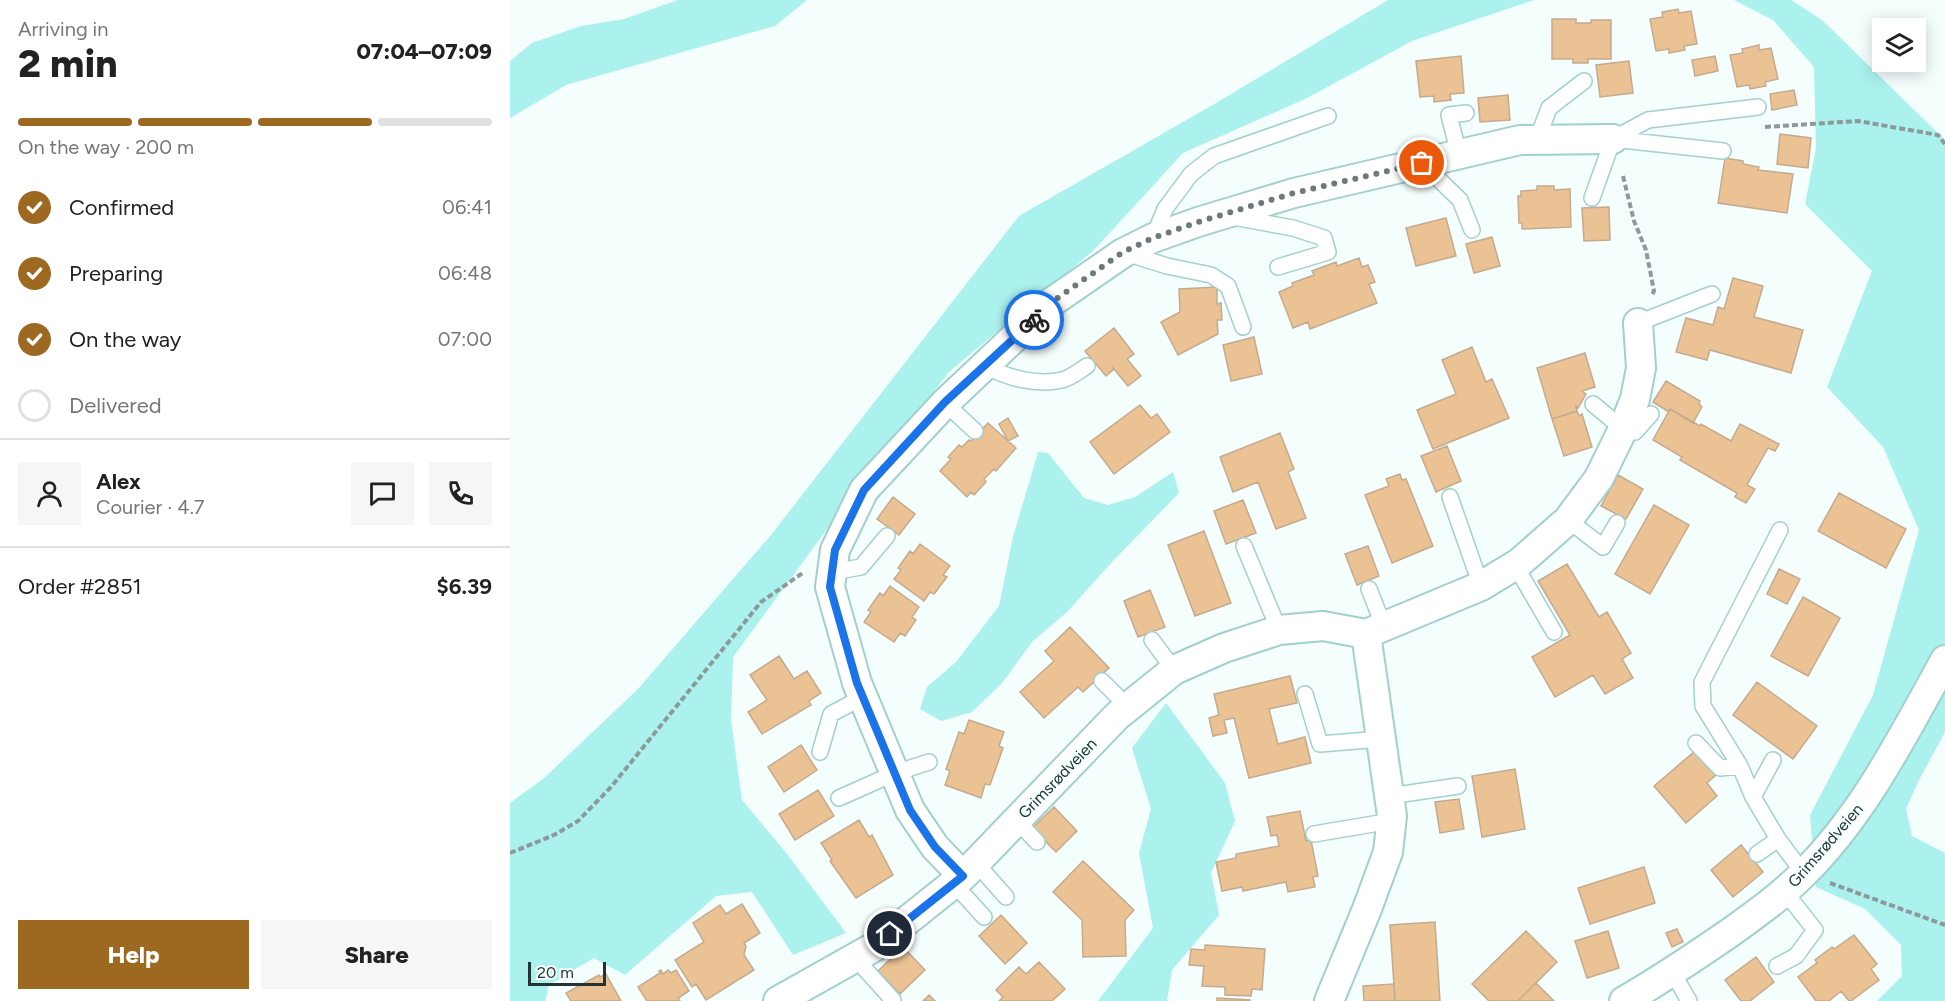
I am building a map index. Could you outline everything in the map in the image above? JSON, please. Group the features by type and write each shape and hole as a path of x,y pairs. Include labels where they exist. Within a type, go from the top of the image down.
{"street":[{"path":"964,874 935,847 910,810 863,697 830,587 834,561 864,490 945,402 1052,302 1123,252 1153,238 1294,193 1459,154 1520,140 1613,139"},
{"path":"1329,1001 1388,852 1390,809 1381,739 1375,630 1481,586 1515,565 1568,520 1599,478 1635,399 1641,368 1638,323"},
{"name":"Grimsrødveien","path":"778,1001 874,947 964,874 1128,707 1174,670 1224,648 1279,630 1323,626 1375,630"},
{"name":"Grimsrødveien","path":"1624,1001 1673,973 1794,883 1857,811 1899,743 1945,660"}],"lane":[{"path":"1537,140 1549,108 1584,81"},
{"path":"1593,198 1613,139 1648,120 1758,107"},
{"path":"1459,154 1449,115 1466,113"},
{"path":"1153,238 1165,209 1191,174 1214,156 1328,116"},
{"path":"1613,139 1723,151"},
{"path":"1422,163 1460,200 1473,230"},
{"path":"1222,215 1293,228 1324,238 1328,252 1278,267"},
{"path":"1123,252 1167,266 1211,275 1228,286 1242,327"},
{"path":"1638,323 1712,294"},
{"path":"984,366 1008,378 1038,382 1064,380 1087,366"},
{"path":"945,402 975,431"},
{"path":"1593,404 1623,429 1635,432 1651,414"},
{"path":"1450,497 1481,586"},
{"path":"1568,520 1603,548 1617,524"},
{"path":"1777,966 1796,956 1815,930 1778,839 1753,797 1740,766 1703,706 1702,682 1780,530"},
{"path":"834,561 861,567 887,536"},
{"path":"1244,546 1279,630"},
{"path":"1515,565 1554,632"},
{"path":"1369,589 1375,630"},
{"path":"1152,640 1174,670"},
{"path":"1102,681 1128,707"},
{"path":"1305,694 1320,744 1381,739"},
{"path":"820,752 831,714 863,697"},
{"path":"1696,743 1720,768 1740,766"},
{"path":"1753,797 1773,760"},
{"path":"839,798 895,773 929,762"},
{"path":"1314,834 1458,786"},
{"path":"1016,820 1037,842"},
{"path":"1757,854 1778,839"},
{"path":"964,874 1006,897"},
{"path":"964,874 984,917"},
{"path":"855,957 892,1000"},
{"path":"1673,973 1689,1001"}],"path":[{"path":"1757,128 1858,121 1938,135 1945,144"},
{"path":"1613,139 1634,221 1646,250 1654,291 1638,323"},
{"path":"510,853 554,835 578,820 611,787 761,602 834,561"},
{"path":"1794,883 1945,925"}],"shaded area":[{"path":"678,0 807,0 775,26 566,85 510,118 510,61 532,43 581,26 624,19"},
{"path":"1388,0 1534,0 1412,41 1307,98 1183,153 1093,251 949,372 819,540 733,657 731,720 742,800 787,854 846,933 793,955 752,892 716,896 625,975 594,958 549,985 545,1001 510,1001 510,803 543,779 638,689 771,535 1019,216 1216,103"},
{"path":"1734,0 1791,0 1822,20 1872,69 1872,72 1875,72 1945,140 1945,732 1906,809 1912,836 1945,853 1945,1001 1877,1001 1902,976 1901,945 1865,909 1816,887 1810,815 1873,695 1919,530 1883,447 1827,387 1872,271 1805,204 1816,148 1814,67 1773,20"},
{"path":"1038,452 1048,453 1084,498 1108,505 1135,497 1173,472 1179,493 1067,612 1032,642 1002,683 972,712 941,721 920,709 927,687 956,662 999,606 1013,537"},
{"path":"1166,703 1225,783 1235,821 1211,873 1219,915 1172,970 1167,1001 1098,1001 1153,928 1139,853 1151,809 1132,748"}],"building":[{"path":"1678,9 1679,13 1691,11 1697,44 1684,46 1685,50 1669,53 1669,49 1656,51 1650,19 1663,17 1662,12"},
{"path":"1552,19 1576,19 1576,23 1611,20 1611,59 1588,59 1588,63 1573,63 1573,59 1552,59"},
{"path":"1759,45 1759,50 1771,48 1778,79 1765,82 1766,86 1750,89 1749,85 1737,87 1730,55 1743,53 1742,49"},
{"path":"1461,56 1464,93 1450,94 1451,100 1434,102 1434,96 1420,97 1416,61"},
{"path":"1715,56 1718,71 1695,76 1692,60"},
{"path":"1629,61 1633,93 1600,97 1596,65"},
{"path":"1794,90 1797,105 1772,110 1770,94"},
{"path":"1508,95 1510,120 1480,122 1478,98"},
{"path":"1780,134 1811,138 1808,168 1777,164"},
{"path":"1725,158 1743,161 1743,164 1759,167 1758,170 1793,174 1787,213 1718,203"},
{"path":"1537,186 1554,186 1554,190 1570,189 1571,227 1522,229 1522,223 1519,223 1518,196 1521,196 1521,191 1537,190"},
{"path":"1609,207 1610,240 1584,241 1582,208"},
{"path":"1446,218 1456,256 1416,266 1406,228"},
{"path":"1492,237 1500,266 1474,273 1466,244"},
{"path":"1359,258 1362,267 1368,265 1375,282 1369,284 1377,303 1310,329 1308,322 1293,328 1279,292 1293,286 1292,283 1314,275 1312,271 1336,262 1337,266"},
{"path":"1733,278 1763,286 1754,317 1803,330 1791,373 1710,350 1707,360 1676,352 1686,318 1713,325 1718,307 1724,309"},
{"path":"1217,287 1217,304 1221,303 1222,320 1217,320 1218,334 1178,355 1161,322 1180,312 1179,289"},
{"path":"1114,328 1134,354 1127,359 1141,376 1128,386 1113,368 1106,376 1085,351"},
{"path":"1254,337 1262,374 1231,381 1223,345"},
{"path":"1472,347 1486,382 1492,379 1509,418 1433,449 1417,410 1456,394 1442,360"},
{"path":"1585,353 1595,387 1582,391 1586,394 1578,408 1576,406 1577,411 1552,419 1537,368"},
{"path":"1666,381 1700,401 1699,404 1702,407 1693,423 1653,402"},
{"path":"1140,405 1151,418 1157,414 1170,432 1114,474 1090,442"},
{"path":"1670,409 1731,441 1740,424 1779,444 1775,451 1768,448 1747,485 1755,489 1746,503 1735,497 1737,493 1680,460 1682,457 1653,440"},
{"path":"1577,411 1579,416 1582,414 1592,447 1564,456 1552,419"},
{"path":"1008,418 1018,436 1008,441 999,424"},
{"path":"988,423 1016,448 996,471 994,469 984,479 986,482 974,495 971,492 967,497 940,471 951,459 948,457 959,445 962,447 969,440 971,441"},
{"path":"1280,433 1294,469 1288,472 1306,518 1276,529 1258,482 1233,492 1220,457"},
{"path":"1447,446 1461,481 1436,492 1421,456"},
{"path":"1400,474 1402,480 1406,479 1433,546 1392,563 1365,495 1389,486 1386,479"},
{"path":"1618,475 1643,489 1626,519 1601,506"},
{"path":"1839,493 1906,529 1886,568 1818,531"},
{"path":"893,497 915,514 899,535 877,519"},
{"path":"1243,500 1256,533 1226,544 1214,511"},
{"path":"1654,505 1689,525 1650,594 1615,574"},
{"path":"1204,531 1231,603 1195,616 1168,545"},
{"path":"920,544 950,566 943,575 947,577 934,594 930,592 924,601 894,579 901,570 898,568 910,551 913,554"},
{"path":"1368,546 1379,576 1357,585 1345,554"},
{"path":"1567,564 1599,617 1607,612 1631,653 1622,659 1633,678 1605,694 1593,675 1555,697 1532,657 1570,635 1538,581"},
{"path":"1779,569 1800,579 1787,604 1767,594"},
{"path":"890,586 919,607 912,617 916,620 905,636 900,633 894,642 864,622 871,612 868,610 880,593 883,596"},
{"path":"1150,590 1165,627 1138,637 1124,601"},
{"path":"1803,597 1840,618 1808,676 1771,656"},
{"path":"1070,627 1109,668 1083,692 1078,687 1044,718 1020,692 1054,661 1045,651"},
{"path":"779,656 794,679 807,671 821,693 809,701 811,705 762,734 748,712 767,700 750,675"},
{"path":"1290,676 1297,703 1269,709 1278,744 1305,737 1311,763 1249,778 1234,718 1224,720 1227,733 1213,736 1209,718 1219,715 1214,694"},
{"path":"1757,682 1817,726 1793,759 1733,715"},
{"path":"969,720 1004,732 999,746 1003,748 990,785 985,784 981,798 945,785 950,771 946,769 959,732 964,734"},
{"path":"801,745 817,770 784,792 768,767"},
{"path":"1695,751 1716,775 1707,783 1717,796 1686,823 1654,786"},
{"path":"1515,769 1525,829 1482,837 1472,776"},
{"path":"818,790 834,816 795,840 779,814"},
{"path":"1459,799 1464,829 1440,833 1435,802"},
{"path":"1054,807 1077,831 1056,852 1032,828"},
{"path":"1300,811 1306,841 1311,840 1318,876 1313,877 1315,887 1288,892 1286,882 1243,891 1242,887 1222,891 1216,862 1236,858 1236,854 1279,846 1277,835 1271,836 1267,817"},
{"path":"859,820 869,837 872,835 893,875 856,898 830,861 832,860 821,843"},
{"path":"1741,845 1763,872 1733,897 1711,870"},
{"path":"1083,861 1134,910 1125,920 1126,956 1083,957 1082,920 1053,892"},
{"path":"1644,867 1655,903 1590,924 1578,888"},
{"path":"742,904 760,933 744,943 746,946 744,955 754,970 706,1000 696,984 692,987 675,960 704,942 693,923 720,905 726,914"},
{"path":"1001,915 1027,943 1005,964 979,936"},
{"path":"1435,922 1440,1001 1395,1001 1390,925"},
{"path":"1677,929 1683,942 1672,947 1666,933"},
{"path":"1526,931 1557,962 1518,1001 1489,1001 1472,984"},
{"path":"1608,931 1619,968 1587,978 1575,941"},
{"path":"1854,935 1877,964 1871,969 1879,980 1851,1001 1841,991 1829,1001 1816,1001 1798,977 1817,963 1815,960 1832,947 1834,949"},
{"path":"1205,945 1265,949 1262,990 1252,989 1251,996 1225,995 1225,987 1202,986 1204,966 1189,965 1191,949 1205,950"},
{"path":"903,947 925,970 900,994 878,971"},
{"path":"1756,957 1774,982 1750,1001 1741,1001 1725,980"},
{"path":"1039,962 1065,989 1052,1001 999,1001 1003,997 996,990 1019,967 1026,974"},
{"path":"661,970 663,974 668,970 671,973 676,970 689,991 678,998 680,1001 647,1001 638,987 660,973"},
{"path":"606,974 621,1001 571,1001 566,993 599,975 600,977"},
{"path":"1536,983 1554,1001 1518,1001"},
{"path":"1394,984 1395,1001 1364,1001 1363,986"},
{"path":"929,995 935,1001 923,1001"},
{"path":"1217,998 1250,1000 1250,1001 1217,1001"}],"way so far":[{"path":"1034,320 1052,302 1123,252 1153,238 1294,193 1422,163"}],"route":[{"path":"890,934 963,876 935,847 910,810 857,683 830,587 835,550 864,490 945,402 1034,320"}]}
